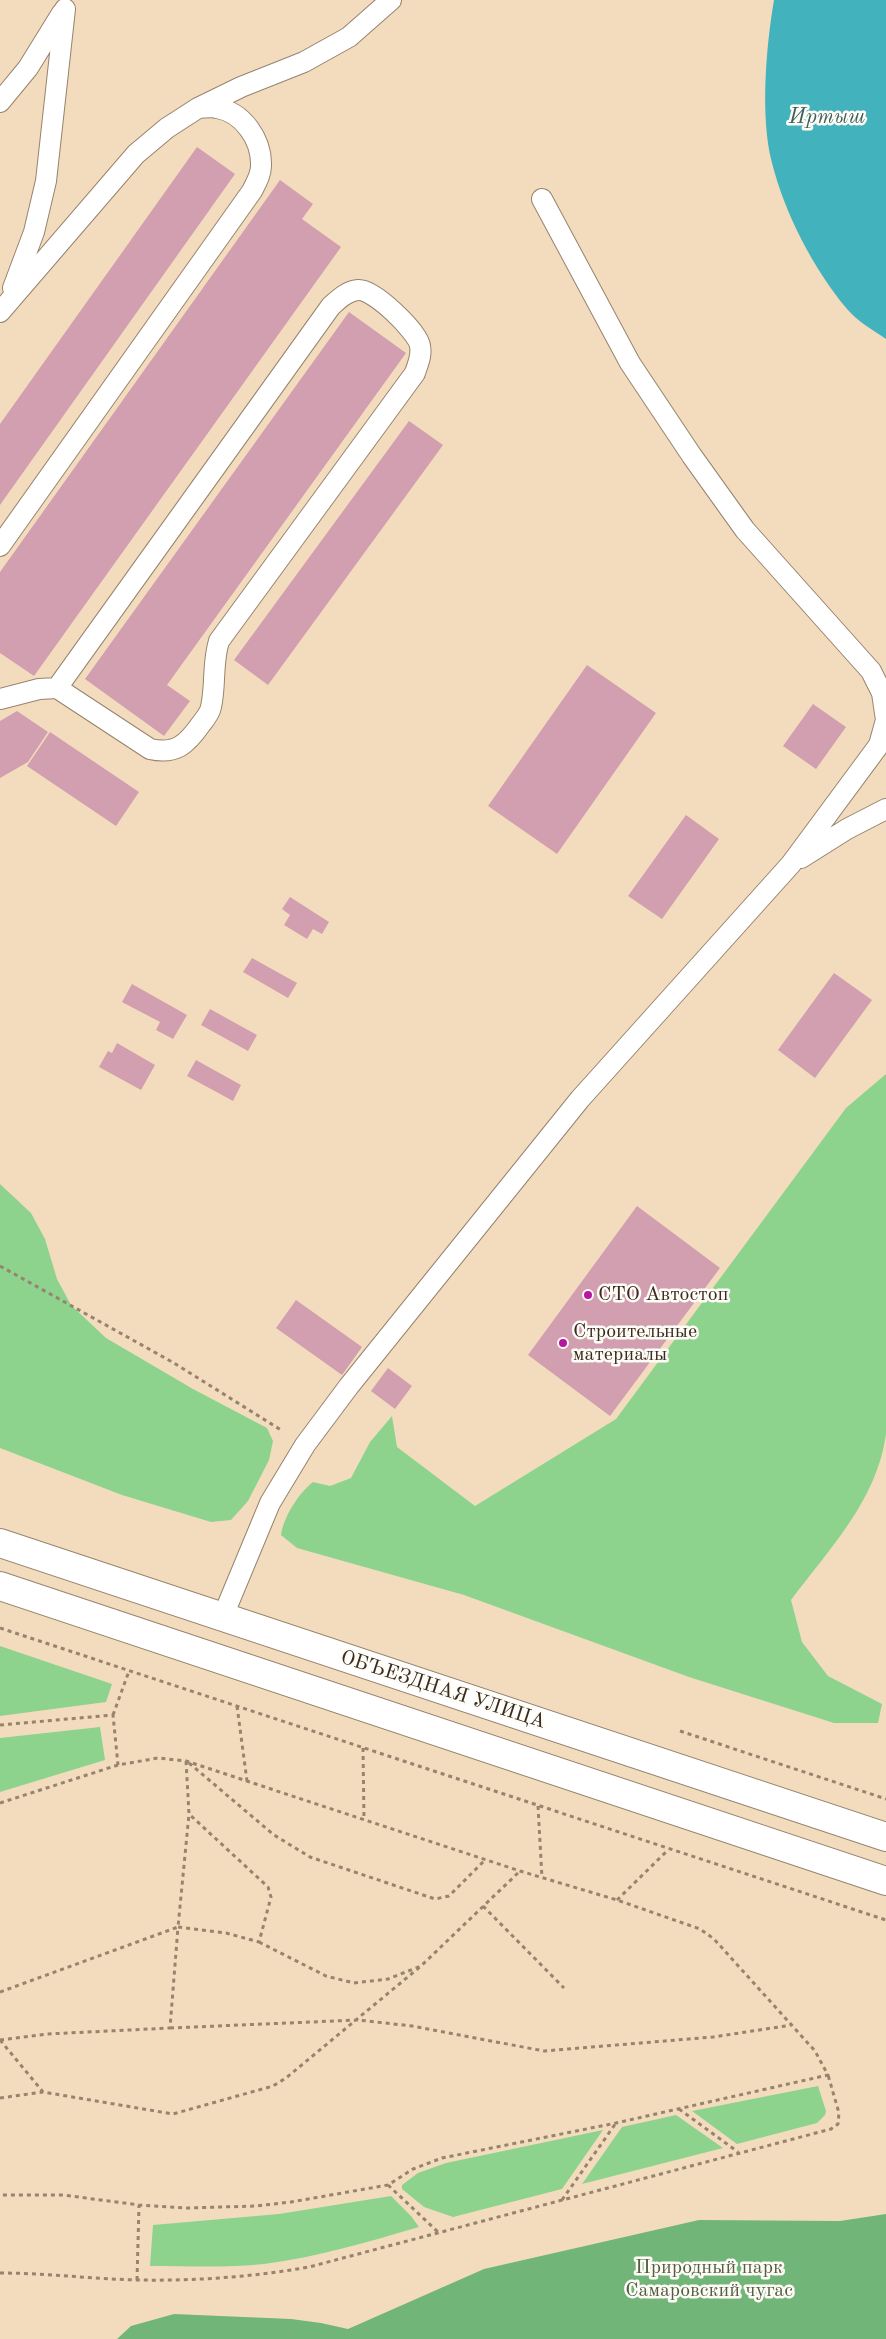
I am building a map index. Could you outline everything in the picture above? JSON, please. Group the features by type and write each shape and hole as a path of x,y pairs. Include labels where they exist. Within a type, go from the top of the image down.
{"main road":[{"name":"ОБЪЕЗДНАЯ УЛИЦА","path":"0,1543 886,1837"},
{"name":"ОБЪЕЗДНАЯ УЛИЦА","path":"0,1586 886,1881"}],"lane":[{"path":"4,306 136,154 167,128 198,108 240,87 304,62 349,37 391,0"},
{"path":"4,306 34,232 46,181 67,4"},
{"path":"0,102 28,68 67,4"},
{"path":"0,546 252,191 259,177 260,153 247,126 237,116 226,110 216,107 198,108"},
{"path":"223,1616 270,1503 305,1445 349,1386 580,1099 792,864 879,745 886,720 882,693 871,671 745,530 692,456 630,363 542,199"},
{"path":"0,699 39,689 57,688 150,749 163,752 177,748 191,738 211,710 214,693 214,657 219,641 415,372 418,365 420,344 416,337 371,293 358,290 350,292 331,306 57,688"},
{"path":"792,864 847,829 886,809"}],"path":[{"path":"0,1266 174,1363 305,1445"},
{"path":"0,1628 886,1920"},
{"path":"118,1765 112,1715 129,1671"},
{"path":"238,1706 247,1781"},
{"path":"0,1725 112,1715"},
{"path":"363,1748 364,1820"},
{"path":"0,1803 118,1765 158,1758 186,1761 520,1872 617,1900 700,1930 714,1939 815,2051 828,2075 840,2113 838,2124 831,2129 438,2232 363,2254 265,2275 218,2279 137,2280 47,2273 0,2273"},
{"path":"170,2028 189,1814 186,1761"},
{"path":"186,1761 274,1835 310,1857 434,1899 449,1896 486,1860"},
{"path":"538,1806 542,1878"},
{"path":"189,1814 268,1887 271,1897 259,1942"},
{"path":"617,1900 669,1850"},
{"path":"0,2098 43,2092 173,2114 273,2086 286,2078 358,2020 421,1966 520,1872"},
{"path":"483,1906 564,1988"},
{"path":"0,1992 178,1928 226,1934 259,1942 326,1976 354,1983 388,1979 421,1966"},
{"path":"43,2092 0,2040 47,2034 358,2020 412,2026 544,2050 713,2037 792,2025"},
{"path":"0,2196 63,2195 139,2205 187,2208 256,2206 291,2202 388,2185 413,2169 442,2158 616,2123 828,2075"},
{"path":"679,2109 739,2153"},
{"path":"562,2200 616,2123"},
{"path":"388,2185 438,2232"},
{"path":"137,2280 139,2205"}],"green space":[{"path":"886,1074 886,1434 881,1458 862,1502 836,1542 791,1600 802,1642 828,1676 882,1704 878,1723 834,1723 689,1677 464,1595 297,1548 281,1535 288,1513 302,1493 313,1482 330,1486 351,1478 370,1442 392,1416 397,1447 475,1506 616,1419 846,1108"},
{"path":"0,1184 31,1213 45,1239 57,1279 71,1305 106,1338 193,1389 267,1428 273,1441 269,1460 248,1501 231,1520 211,1522 122,1495 0,1448"},
{"path":"0,1646 112,1684 106,1702 0,1716"},
{"path":"100,1727 105,1760 0,1792 0,1738"},
{"path":"818,2086 826,2111 825,2115 817,2123 737,2144 692,2111"},
{"path":"676,2115 723,2148 582,2184 622,2127"},
{"path":"603,2130 562,2189 453,2217 424,2207 402,2189 402,2185 418,2173 446,2163"},
{"path":"391,2196 419,2227 323,2253 264,2264 150,2266 153,2225 279,2214"},
{"name":"Природный парк Самаровский чугас","path":"886,2214 886,2339 117,2339 131,2326 174,2314 291,2319 348,2329 484,2269 699,2220 840,2221"}],"water":[{"name":"Иртыш","path":"774,0 886,0 886,339 851,313 835,293 812,258 784,202 772,163 766,125 767,60"}],"building":[{"path":"197,147 235,174 0,505 0,424"},
{"path":"280,180 313,204 302,219 341,247 34,676 0,653 0,572"},
{"path":"349,312 406,353 167,685 190,701 164,736 85,679"},
{"path":"409,421 443,445 268,685 234,660"},
{"path":"587,665 656,713 557,854 488,806"},
{"path":"813,704 846,727 816,769 783,746"},
{"path":"17,711 48,732 28,762 0,778 0,721"},
{"path":"50,732 139,792 116,826 27,766"},
{"path":"686,815 719,839 662,919 628,896"},
{"path":"290,897 329,922 322,934 313,929 307,939 284,925 290,915 282,909"},
{"path":"252,958 297,983 288,998 243,972"},
{"path":"834,973 872,1000 815,1078 778,1050"},
{"path":"132,984 187,1015 173,1039 156,1030 160,1022 122,1002"},
{"path":"210,1009 257,1035 248,1051 201,1025"},
{"path":"117,1043 155,1065 141,1090 99,1067 108,1051 112,1053"},
{"path":"196,1060 241,1085 233,1101 187,1076"},
{"path":"637,1206 720,1268 610,1416 528,1355"},
{"path":"296,1300 362,1347 342,1375 276,1328"},
{"path":"388,1368 412,1386 395,1409 371,1391"}],"place":[{"name":"СТО Автостоп","path":"588,1295"},
{"name":"Строительные материалы","path":"563,1343"}]}
